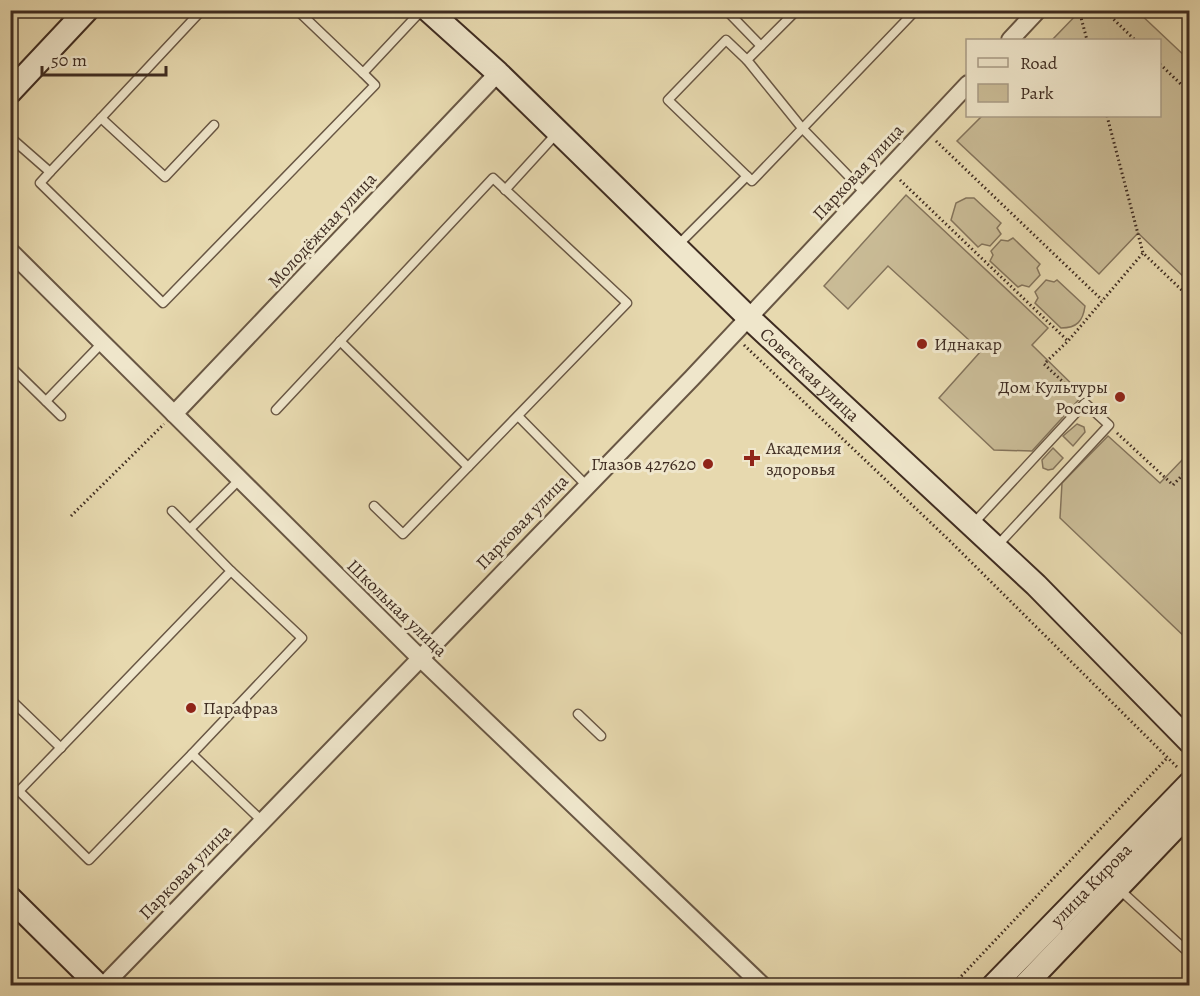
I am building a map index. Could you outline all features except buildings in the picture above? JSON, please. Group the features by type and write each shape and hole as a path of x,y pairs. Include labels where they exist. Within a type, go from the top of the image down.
{"street":[{"path":"10,92 87,10"},
{"name":"Советская улица","path":"428,10 498,73 675,248 995,547 1190,742"},
{"path":"1011,39 1038,10"},
{"name":"Молодёжная улица","path":"174,414 498,73"},
{"name":"Парковая улица","path":"101,986 733,335 864,192 966,86"},
{"name":"Школьная улица","path":"10,252 104,342 239,480 419,657 764,986"},
{"name":"улица Кирова","path":"1024,986 1109,880 1186,778"},
{"name":"улица Кирова","path":"993,986 1109,880 1190,812"},
{"path":"10,898 101,986"}],"lane":[{"path":"202,10 40,183 163,303 375,85 297,10"},
{"path":"363,73 422,10"},
{"path":"726,10 761,46"},
{"path":"747,60 797,10"},
{"path":"864,192 802,128 747,60 726,40 668,100 752,180 802,128 916,10"},
{"path":"101,118 165,177 214,125"},
{"path":"505,190 558,133"},
{"path":"10,137 50,172"},
{"path":"675,248 747,176"},
{"path":"276,410 493,178 627,303 403,534 374,506"},
{"path":"340,340 468,466"},
{"path":"46,401 104,342"},
{"path":"10,366 61,416"},
{"path":"972,525 1085,403 1109,425 995,547"},
{"path":"518,416 586,485"},
{"path":"190,529 239,480"},
{"path":"172,511 231,572 302,638 89,860 19,791 231,572"},
{"path":"10,699 60,748"},
{"path":"578,714 601,736"},
{"path":"192,754 261,821"},
{"path":"1109,880 1190,954"}],"path":[{"path":"1078,10 1087,39"},
{"path":"1104,10 1134,39"},
{"path":"1161,65 1190,93"},
{"path":"1107,117 1143,253 1190,298"},
{"path":"924,130 1102,300"},
{"path":"887,168 1068,341"},
{"path":"1085,403 1044,364 1068,341 1143,253"},
{"path":"733,335 950,541 1186,778"},
{"path":"71,516 174,414"},
{"path":"1109,425 1173,485 1190,467"},
{"path":"952,986 1167,757"}],"green space":[{"path":"1081,10 1137,11 1189,60 1189,282 1138,233 1099,274 957,141 981,117 1161,117 1161,39 1053,39"},
{"path":"906,195 1048,328 1032,345 1083,395 1032,451 994,450 939,398 981,351 888,266 848,309 824,286"},
{"path":"966,198 974,198 1001,223 997,228 1001,234 990,246 982,244 978,247 951,220 956,203"},
{"path":"1013,238 1040,264 1037,268 1040,275 1029,287 1022,285 1018,287 990,261 993,255 991,251 1001,240 1008,241"},
{"path":"1046,280 1054,282 1057,280 1085,306 1083,316 1078,323 1061,328 1035,303 1038,298 1035,292"},
{"path":"1077,424 1084,427 1085,432 1073,446 1063,436"},
{"path":"1108,436 1160,483 1183,459 1189,465 1189,641 1060,518 1062,483"},
{"path":"1053,448 1063,458 1053,469 1048,470 1043,468 1042,460"}],"place":[{"name":"Иднакар","path":"922,344"},
{"name":"Дом Культуры Россия","path":"1120,397"},
{"name":"Академия здоровья","path":"752,458"},
{"name":"Глазов 427620","path":"708,464"},
{"name":"Парафраз","path":"191,708"}]}
